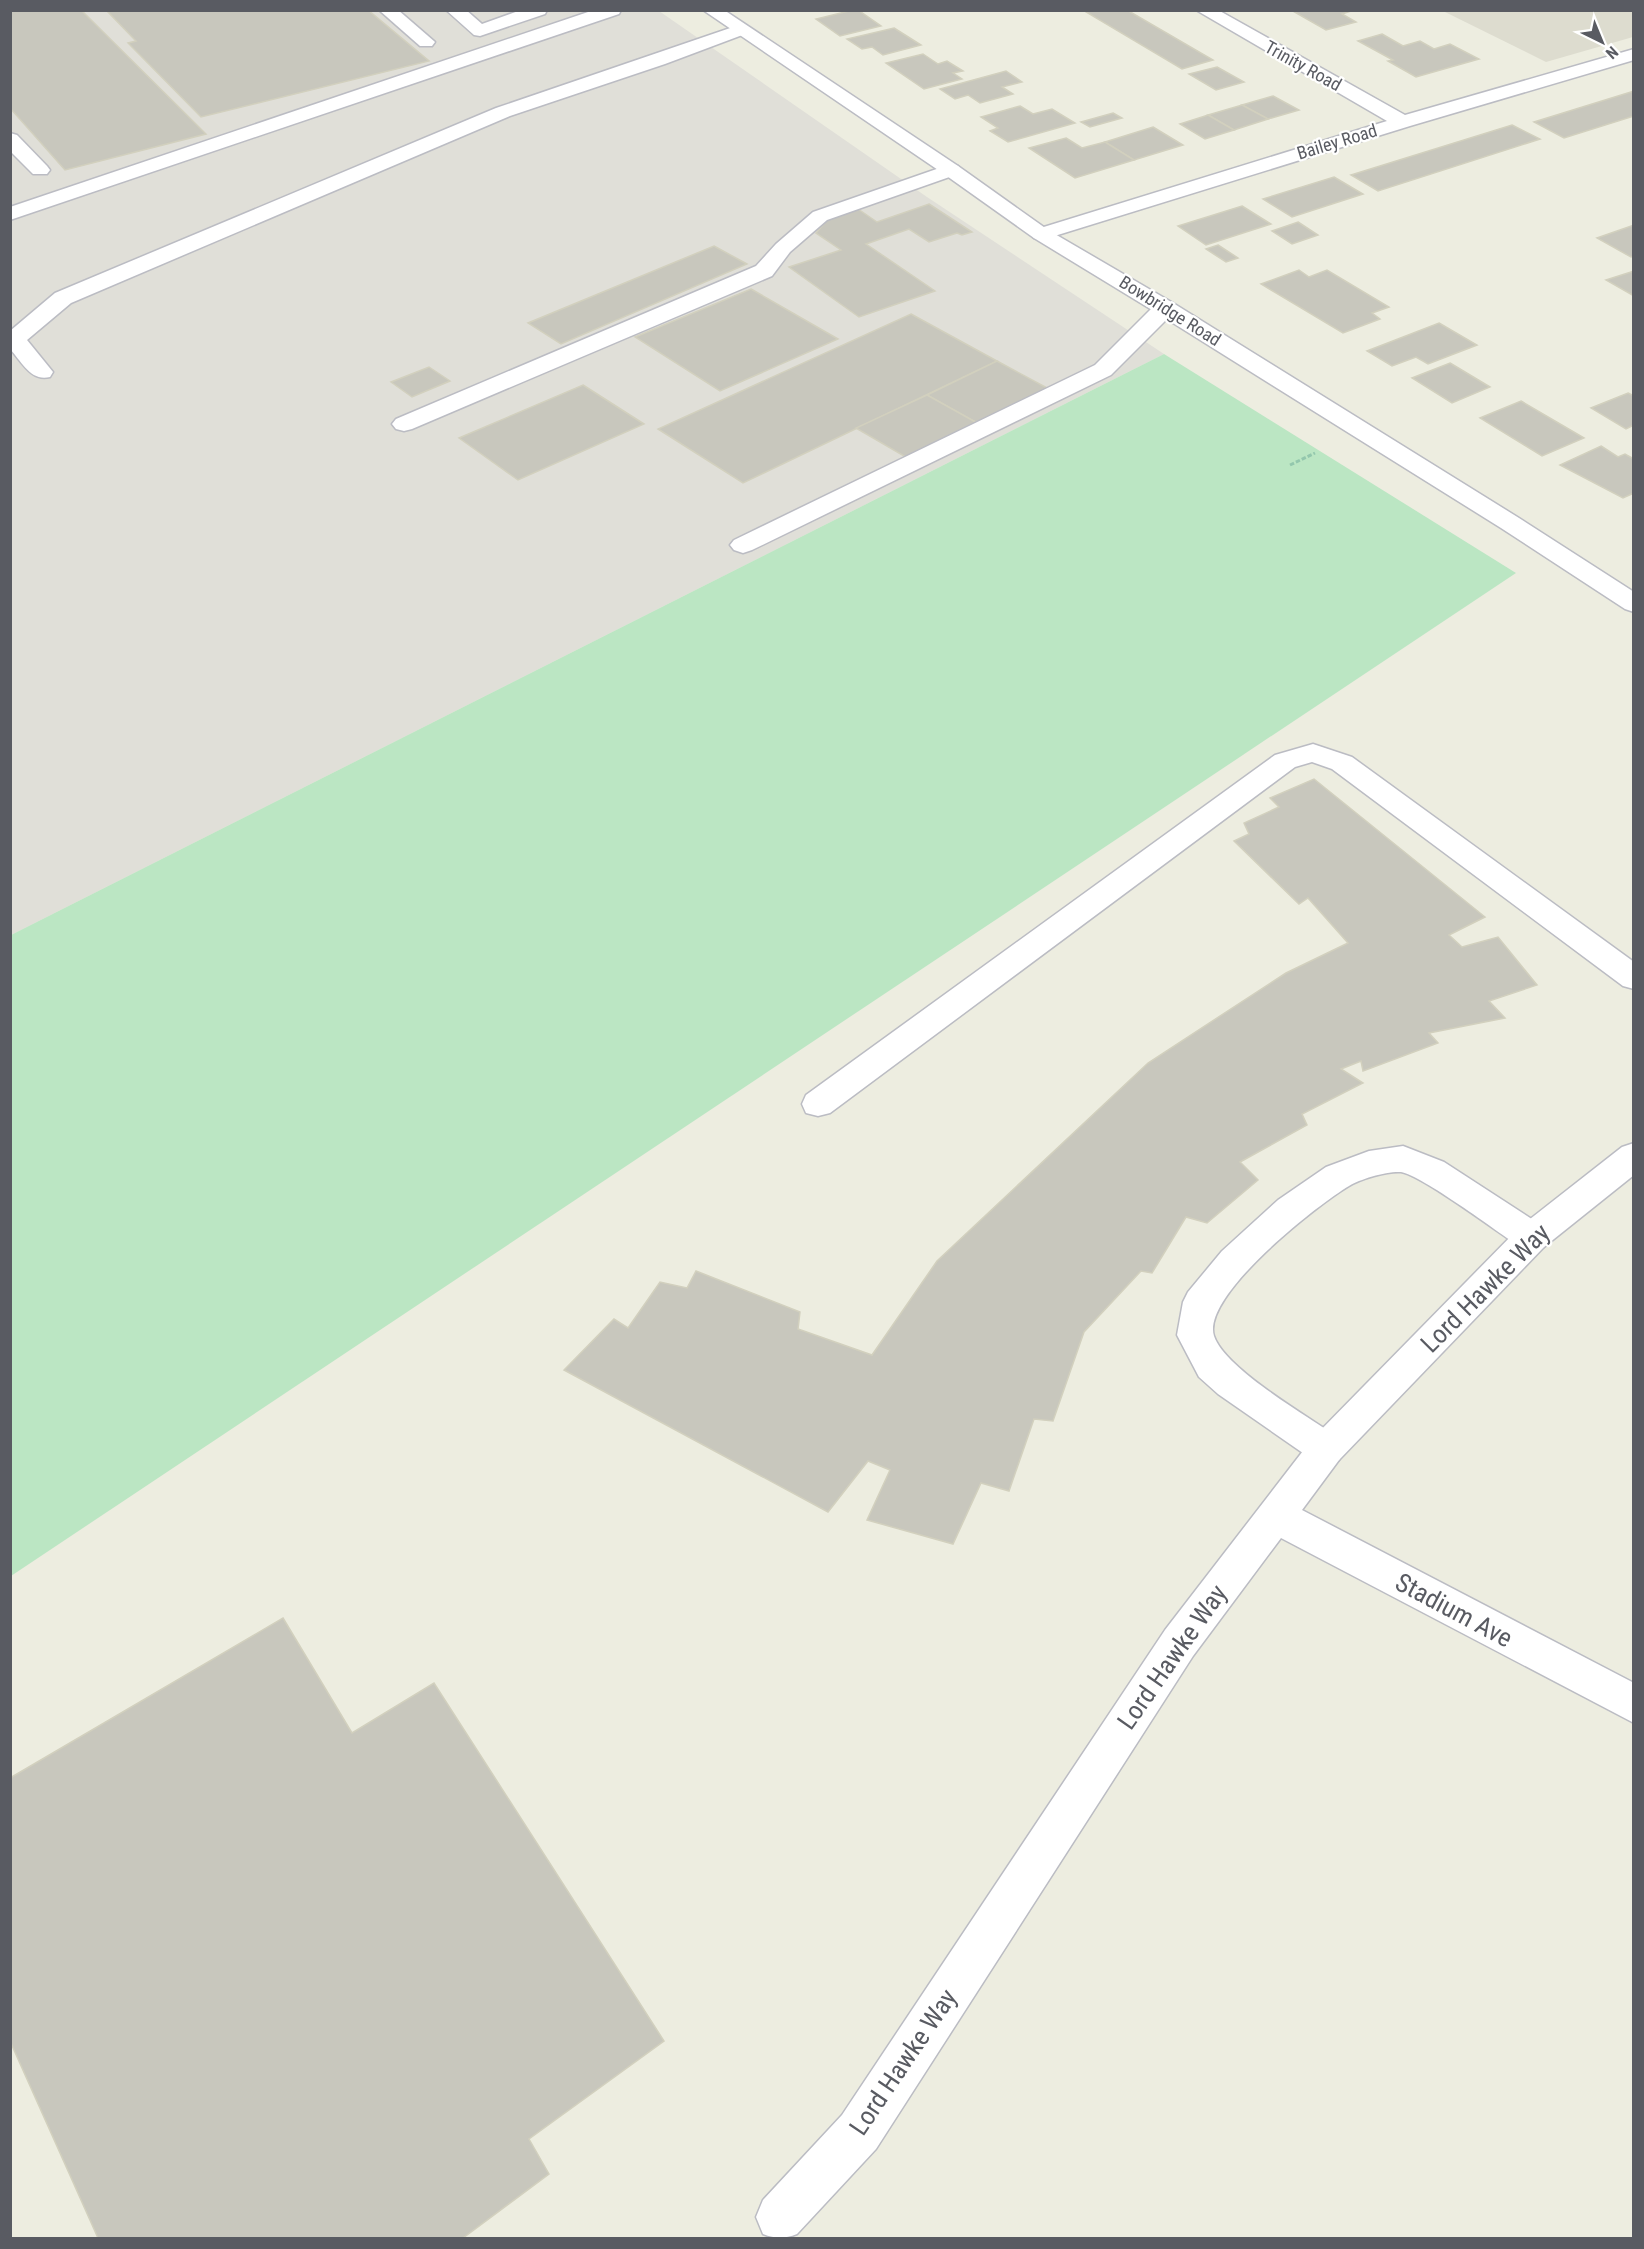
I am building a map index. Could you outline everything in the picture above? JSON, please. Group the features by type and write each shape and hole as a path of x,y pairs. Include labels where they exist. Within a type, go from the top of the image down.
{"street":[{"path":"387,10 426,42"},
{"path":"454,10 480,31 539,10"},
{"path":"10,214 613,10"},
{"name":"Bowbridge Road","path":"711,10 1041,234 1165,308 1510,523 1634,604"},
{"name":"Trinity Road","path":"1204,10 1403,122"},
{"path":"42,372 14,339 63,298 503,112 659,60 739,30"},
{"name":"Bailey Road","path":"1041,234 1403,122 1634,54"},
{"path":"10,139 40,170"},
{"path":"404,424 764,271 783,248 820,216 951,171"},
{"path":"742,545 1103,370 1165,308"},
{"path":"818,1104 1285,761 1313,753 1341,763 1634,978"},
{"name":"Lord Hawke Way","path":"780,2217 859,2132 1179,1643 1326,1449 1532,1237 1634,1156"},
{"path":"1326,1449 1231,1383 1212,1366 1195,1335 1202,1302 1234,1261 1290,1209 1338,1176 1369,1164 1403,1160 1432,1171 1532,1237"},
{"name":"Stadium Ave","path":"1274,1515 1634,1704"}],"shaded area":[{"path":"11,11 659,11 927,197 1164,354 11,935"},
{"path":"1443,11 1633,11 1633,37 1546,62"}],"green space":[{"path":"1164,354 1516,573 11,1576 11,935"}],"building":[{"path":"10,10 81,10 206,134 65,170 10,108"},
{"path":"106,10 368,10 429,61 201,117 128,43 136,41"},
{"path":"858,10 881,26 840,36 816,19"},
{"path":"1127,10 1213,60 1182,69 1086,12"},
{"path":"1291,10 1354,10 1342,14 1356,22 1326,30"},
{"path":"894,28 921,45 883,55 872,47 862,49 847,39"},
{"path":"1382,34 1403,46 1420,41 1434,49 1450,44 1479,59 1416,77 1388,61 1393,60 1358,41"},
{"path":"923,54 938,64 947,61 963,71 953,73 962,79 924,89 886,63"},
{"path":"1217,67 1244,82 1216,90 1189,74"},
{"path":"1006,71 1022,82 1002,87 1013,94 980,103 968,95 955,99 940,89"},
{"path":"1634,91 1634,116 1564,138 1534,122"},
{"path":"1273,96 1299,110 1268,119 1242,105"},
{"path":"1242,105 1268,119 1234,130 1208,115"},
{"path":"1020,106 1033,114 1052,109 1075,123 1008,142 990,131 998,128 981,117"},
{"path":"1113,113 1122,118 1090,127 1081,122"},
{"path":"1208,115 1234,130 1205,139 1180,124"},
{"path":"1512,125 1540,139 1378,191 1351,175"},
{"path":"1153,127 1183,145 1134,160 1105,142"},
{"path":"1066,138 1082,148 1105,142 1134,160 1075,178 1029,148"},
{"path":"1334,177 1363,194 1292,217 1263,199"},
{"path":"929,204 972,232 962,235 957,233 929,242 909,229 866,244 935,291 859,317 789,267 841,250 816,233 827,220 858,209 877,222"},
{"path":"1242,206 1271,224 1206,245 1178,226"},
{"path":"1298,222 1318,235 1292,244 1272,231"},
{"path":"1634,225 1634,256 1631,257 1597,238"},
{"path":"1218,245 1238,258 1226,262 1206,249"},
{"path":"714,246 747,264 561,344 528,323"},
{"path":"1299,270 1309,277 1327,270 1389,307 1372,313 1380,319 1343,333 1261,284"},
{"path":"1634,271 1634,296 1606,280"},
{"path":"751,289 838,339 720,391 635,337"},
{"path":"911,314 997,361 743,483 658,429"},
{"path":"1439,323 1477,345 1428,364 1416,357 1392,366 1367,351"},
{"path":"997,361 1049,389 979,424 927,395"},
{"path":"1450,363 1490,387 1452,403 1412,378"},
{"path":"429,367 450,381 412,397 391,382"},
{"path":"583,385 644,424 518,480 459,438"},
{"path":"1628,393 1634,396 1634,425 1626,429 1591,408"},
{"path":"927,395 979,424 909,459 856,428"},
{"path":"1521,401 1584,438 1542,456 1480,418"},
{"path":"1601,446 1618,457 1625,454 1634,459 1634,493 1623,498 1560,465"},
{"path":"1314,779 1485,917 1449,935 1462,947 1498,937 1537,985 1489,1001 1505,1018 1429,1033 1438,1043 1363,1071 1361,1061 1341,1069 1363,1083 1302,1114 1307,1125 1240,1162 1258,1180 1207,1223 1186,1217 1152,1273 1141,1271 1084,1332 1053,1421 1034,1419 1009,1491 981,1483 953,1544 867,1520 890,1470 868,1461 828,1512 564,1370 614,1319 628,1328 660,1282 687,1288 696,1271 800,1312 798,1329 872,1355 937,1261 1148,1063 1286,973 1348,943 1308,898 1299,904 1234,841 1249,834 1244,823 1279,807 1270,798"},
{"path":"283,1618 352,1733 434,1683 664,2041 529,2139 549,2174 463,2238 98,2238 10,2041 10,1778"}]}
